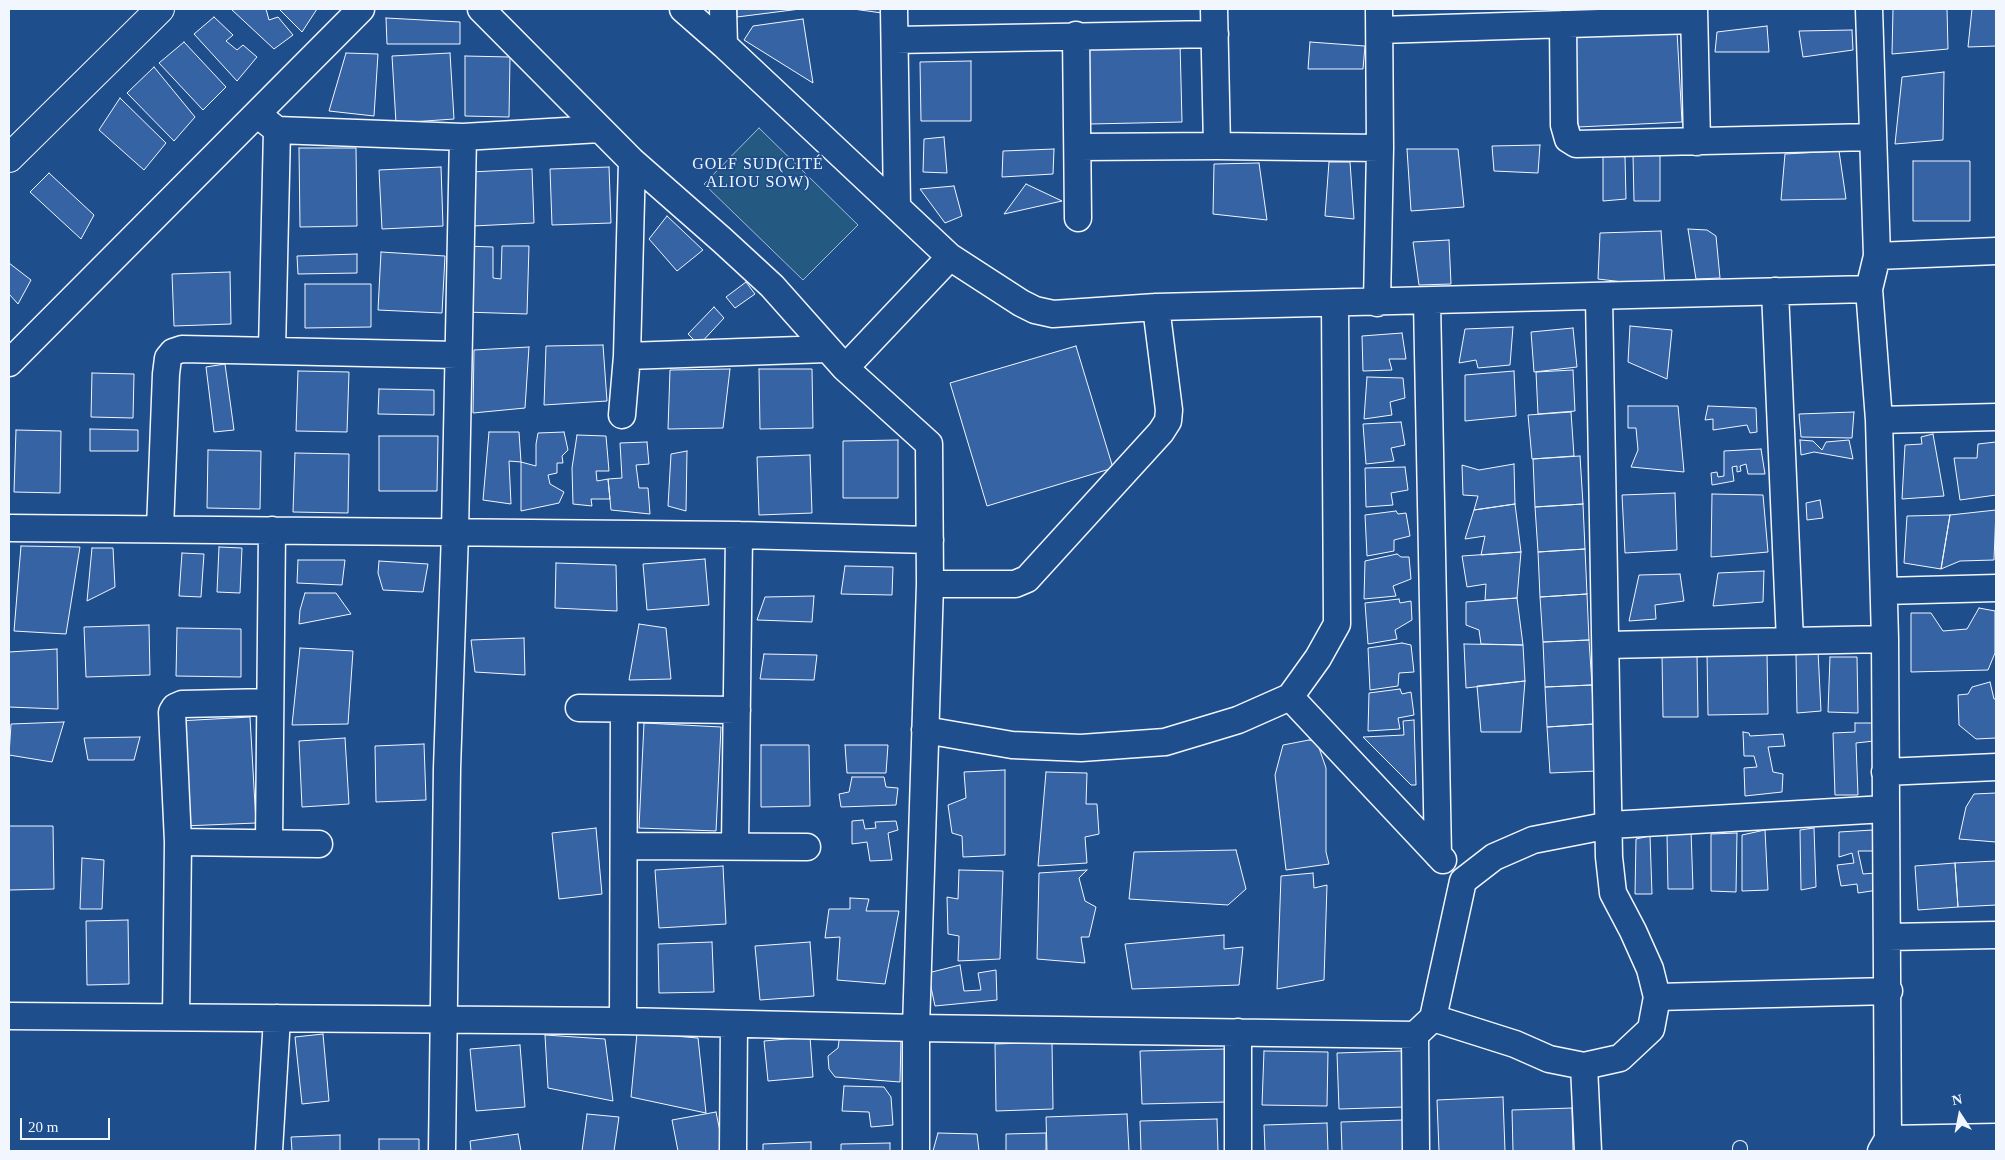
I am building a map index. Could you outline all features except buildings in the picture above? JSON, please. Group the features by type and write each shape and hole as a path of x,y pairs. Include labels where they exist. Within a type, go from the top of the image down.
{"main road":[{"path":"9,158 160,9"}],"street":[{"path":"9,363 267,122 362,9"},
{"path":"481,9 632,161 772,286 845,368 930,444 930,584 916,1028 916,1151"},
{"path":"683,9 898,206 950,257 1021,304 1035,310 1053,314 1156,308 1869,289"},
{"path":"723,9 724,45"},
{"path":"894,9 898,206"},
{"path":"1869,9 1877,256 1869,289 1880,420 1885,639 1885,809 1888,937 1885,1145 1996,1137"},
{"path":"1377,303 1380,148 1379,19 1563,24 1694,15 1698,142"},
{"path":"895,40 1076,35 1214,21 1217,146"},
{"path":"1563,24 1564,125 1568,139 1576,144 1872,137"},
{"path":"1076,35 1078,218"},
{"path":"267,122 463,137 600,129"},
{"path":"267,122 272,350"},
{"path":"442,1151 447,779 455,532 457,355 463,137"},
{"path":"1078,147 1380,148"},
{"path":"622,415 626,356 632,161"},
{"path":"1877,256 1996,252"},
{"path":"845,368 950,257"},
{"path":"1775,291 1790,641"},
{"path":"9,1016 623,1021 916,1028 1238,1032 1424,1027 1515,1044 1549,1059 1584,1066 1620,1058 1651,1029 1657,997 1650,969 1633,931 1613,894 1609,857 1610,824 1599,297"},
{"path":"1427,302 1438,855"},
{"path":"925,730 1012,745 1081,748 1165,742 1238,720 1290,697 1318,658 1336,624 1335,304"},
{"path":"930,584 1015,584 1027,579 1161,432 1168,420 1169,410 1156,308"},
{"path":"160,529 168,358 173,352 182,349 457,355"},
{"path":"626,356 827,349"},
{"path":"1880,420 1996,417"},
{"path":"9,528 739,535 930,540"},
{"path":"269,843 272,530"},
{"path":"735,846 739,535"},
{"path":"1884,591 1996,588"},
{"path":"1606,645 1885,639"},
{"path":"1290,697 1463,881"},
{"path":"176,1017 178,842 172,712 175,707 182,704 270,702"},
{"path":"579,708 737,710"},
{"path":"623,1021 624,709"},
{"path":"1885,772 1996,767"},
{"path":"1416,1151 1424,1027 1463,881 1494,856 1533,840 1610,824 1885,809"},
{"path":"178,842 319,844"},
{"path":"624,846 807,847"},
{"path":"1888,937 1996,935"},
{"path":"1657,997 1888,991"},
{"path":"269,1151 276,1018"},
{"path":"733,1151 734,1024"},
{"path":"1238,1032 1238,1151"},
{"path":"1584,1066 1588,1151"}],"shaded area":[{"path":"759,128 858,225 803,280 704,184"}],"district":[{"name":"GOLF SUD(CITÉ ALIOU SOW)","path":"758,174"}]}
